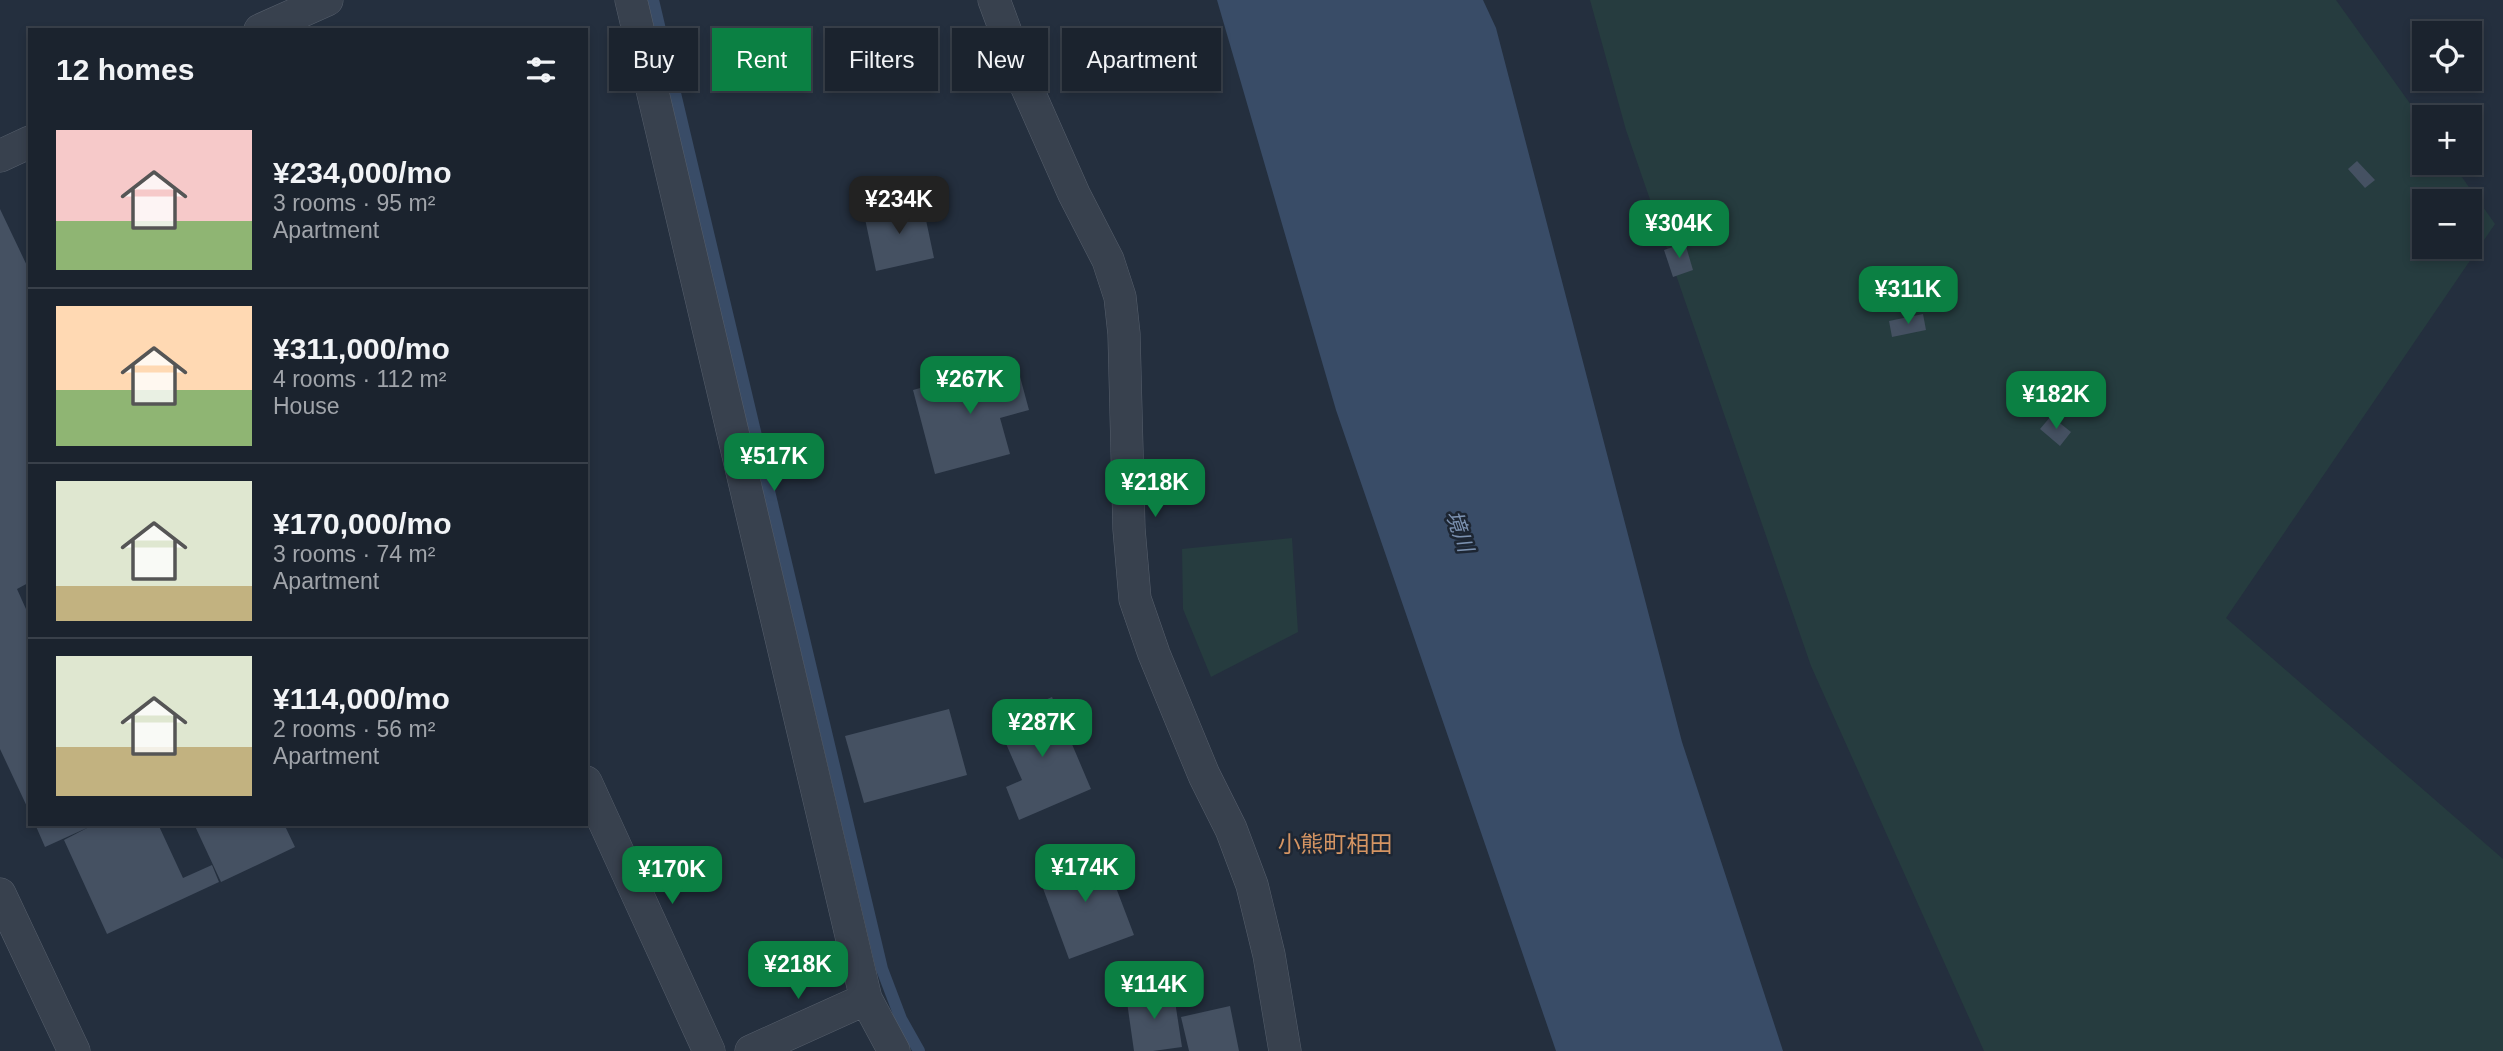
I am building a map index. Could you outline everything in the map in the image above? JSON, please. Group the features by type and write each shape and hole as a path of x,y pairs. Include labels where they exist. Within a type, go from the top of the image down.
{"street":[{"path":"264,28 327,0"},
{"path":"631,0 866,999 894,1051"},
{"path":"994,0 1024,81 1074,194 1108,260 1119,297 1124,334 1129,529 1135,599 1159,666 1204,775 1231,829 1252,885 1269,956 1285,1051"},
{"path":"0,156 28,143"},
{"path":"588,786 709,1051"},
{"path":"0,894 74,1051"},
{"path":"751,1051 866,999"}],"green space":[{"path":"1590,0 2336,0 2412,106 2412,175 2460,175 2470,189 2412,189 2412,259 2471,259 2226,618 2503,859 2503,1051 1984,1051 1811,666 1626,130"},
{"path":"2482,206 2495,224 2482,243"},
{"path":"1292,538 1298,632 1211,677 1183,609 1182,549"}],"water":[{"name":"境川","path":"1217,0 1483,0 1496,28 1682,742 1783,1051 1556,1051 1336,410"}],"building":[{"path":"2357,161 2375,180 2365,188 2348,169"},
{"path":"922,201 934,258 876,271 864,214"},
{"path":"0,209 28,268 28,583 17,589 28,614 28,809 0,749"},
{"path":"1685,243 1693,270 1673,277 1664,250"},
{"path":"1923,314 1926,330 1892,337 1889,321"},
{"path":"1016,362 1029,410 1000,418 1010,454 935,474 913,390"},
{"path":"2051,416 2071,432 2060,446 2040,429"},
{"path":"1052,697 1091,789 1019,820 1006,787 1022,780 996,721"},
{"path":"949,709 967,775 864,803 845,736"},
{"path":"36,826 159,826 183,878 212,865 219,882 107,934 64,840 89,827 45,847"},
{"path":"195,826 285,826 295,847 221,882"},
{"path":"1101,848 1134,935 1069,959 1037,872"},
{"path":"1173,988 1182,1047 1134,1051 1126,995"},
{"path":"1230,1006 1239,1051 1189,1051 1181,1017"}],"waterway":[{"path":"653,0 882,969 901,1019 919,1051"}],"district":[{"name":"小熊町相田","path":"1335,844"}]}
